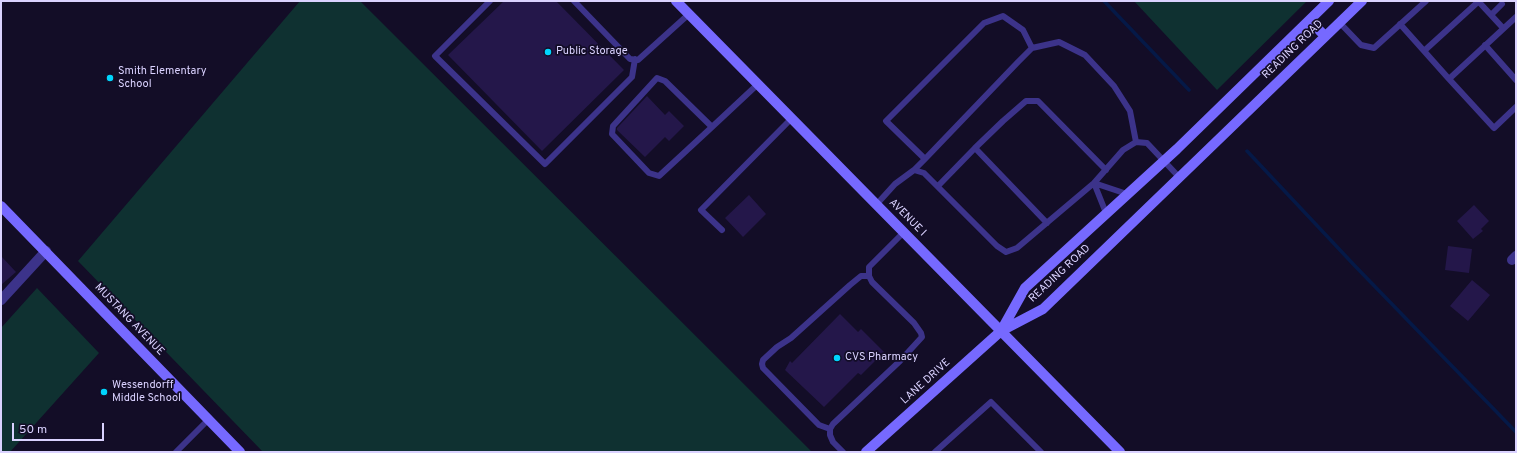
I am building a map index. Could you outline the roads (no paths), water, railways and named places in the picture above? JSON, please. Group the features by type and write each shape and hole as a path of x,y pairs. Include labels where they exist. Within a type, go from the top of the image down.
{"main road":[{"name":"AVENUE I","path":"676,1 1120,452"},
{"name":"READING ROAD","path":"1001,331 1025,288 1164,160 1310,21 1329,1"},
{"name":"READING ROAD","path":"1001,331 1043,309 1324,36 1362,1"},
{"path":"1310,21 1324,36"},
{"name":"MUSTANG AVENUE","path":"1,206 240,452"},
{"name":"LANE DRIVE","path":"866,452 1001,331"}],"street":[{"path":"1,300 46,251"}],"lane":[{"path":"490,1 435,56 545,164 632,77 635,59"},
{"path":"574,1 630,59 638,60 689,14"},
{"path":"1339,22 1360,45 1374,48 1426,1"},
{"path":"1424,51 1479,1 1503,28"},
{"path":"1491,15 1502,4"},
{"path":"925,159 886,120 984,23 1003,16 1023,30 1032,48"},
{"path":"1449,79 1516,17"},
{"path":"1400,24 1494,128 1516,107"},
{"path":"876,204 895,184 914,170 925,159 1032,48 1059,42 1085,55 1114,86 1130,111 1136,142"},
{"path":"1485,45 1516,80"},
{"path":"712,127 665,81 657,78 613,126 612,134 649,172 659,176 712,127 758,84"},
{"path":"938,186 975,148 1026,101 1038,101 1106,170"},
{"path":"722,230 701,210 792,118"},
{"path":"914,170 924,173 997,246 1006,252 1017,248 1047,223 1094,183 1123,150 1136,142 1147,143 1180,177"},
{"path":"975,148 1047,223"},
{"path":"1094,183 1127,194"},
{"path":"1094,183 1106,213"},
{"path":"843,452 833,442 830,435 830,429 833,424 900,361 922,337 914,323 872,282 869,276 869,267 904,232"},
{"path":"830,429 819,425 763,368 763,360 777,347 791,338 861,276 869,276"},
{"path":"935,452 991,402 1041,452"},
{"path":"177,452 209,419"}],"waterway":[{"path":"1104,1 1189,90"},
{"path":"1247,151 1355,266 1516,432"}],"place":[{"name":"Public Storage","path":"548,52"},
{"name":"Smith Elementary School","path":"110,78"},
{"name":"CVS Pharmacy","path":"837,358"},
{"name":"Wessendorff Middle School","path":"104,392"}]}
